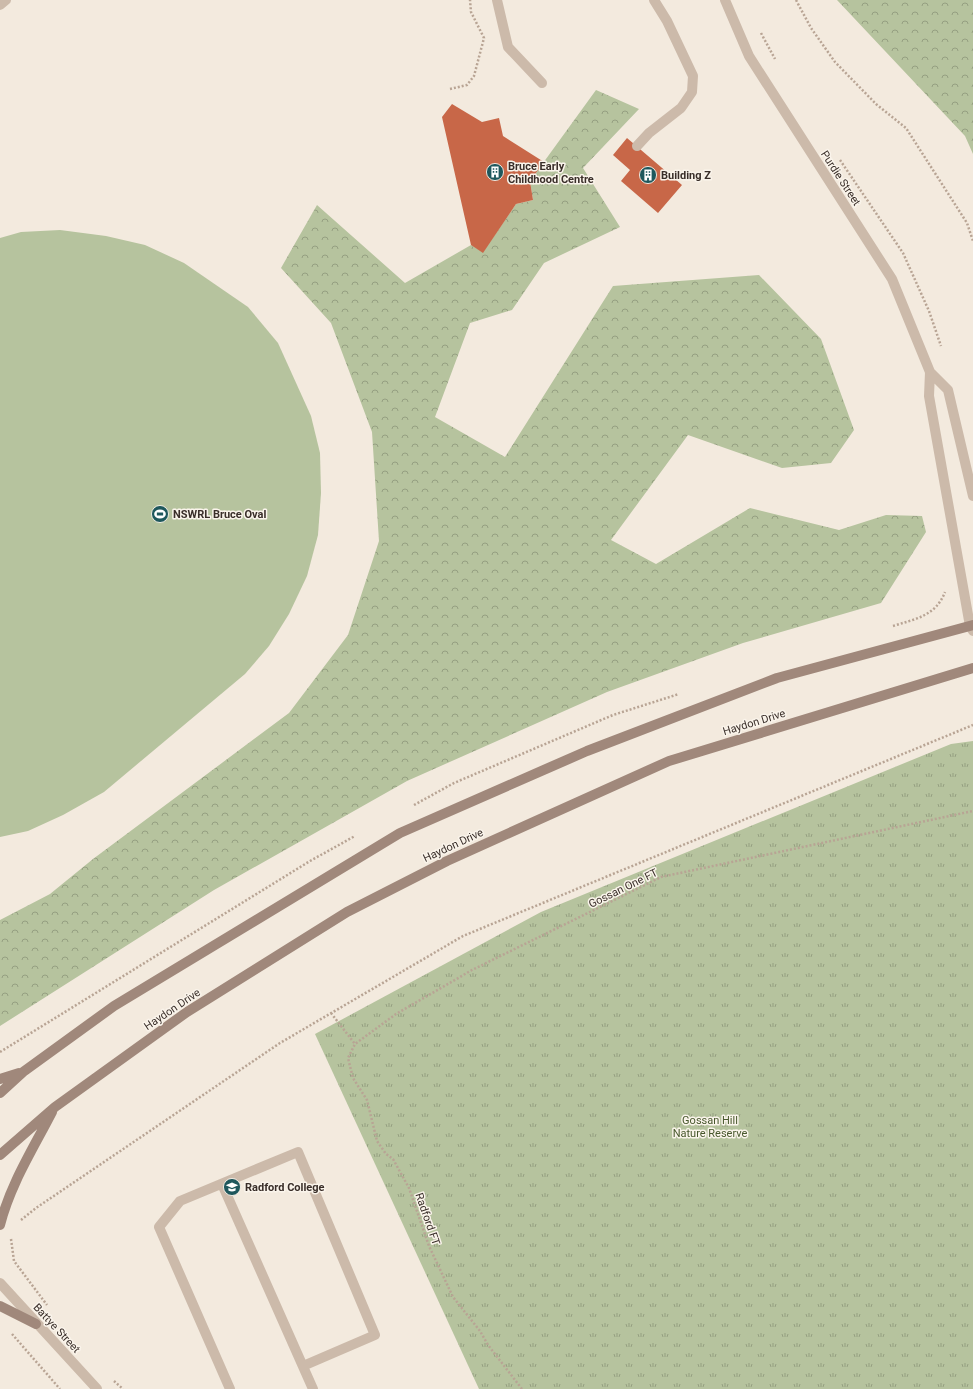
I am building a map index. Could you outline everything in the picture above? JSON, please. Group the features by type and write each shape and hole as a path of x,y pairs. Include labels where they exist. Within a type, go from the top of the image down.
{"main road":[{"path":"0,1093 23,1072 114,1006 400,833 587,751 777,678 972,627"},
{"name":"Haydon Drive","path":"0,1155 55,1107 186,1012 347,912 447,861 669,761 973,668"},
{"path":"0,1079 23,1072"},
{"path":"0,1225 3,1210 12,1188 55,1107"},
{"path":"0,1306 36,1324"}],"street":[{"path":"0,5 6,0"},
{"path":"497,0 508,47 542,82"},
{"path":"637,146 649,134 681,108 692,92 693,76 667,21 654,0"},
{"name":"Purdie Street","path":"725,0 749,56 892,279 930,372 948,390 973,496"},
{"name":"Purdie Street","path":"930,372 928,396 972,627"},
{"path":"230,1389 159,1227 180,1202 298,1152 375,1335 303,1366"},
{"path":"222,1184 313,1389"},
{"name":"Battye Street","path":"0,1283 97,1389"}],"path":[{"path":"450,89 467,85 474,76 484,38 472,12 470,0"},
{"path":"796,0 811,28 835,62 876,104 906,128 967,223 973,241"},
{"path":"18,1224 21,1219 36,1208 280,1042 463,936 973,725"},
{"name":"Gossan One FT","path":"355,1044 396,1014 472,970 661,877 973,811"},
{"path":"330,1013 355,1044"},
{"name":"Radford FT","path":"355,1044 348,1058 352,1078 367,1100 377,1141 386,1154 393,1159 409,1188 429,1246 453,1297 480,1331 488,1345 522,1389"},
{"path":"10,1235 14,1261 52,1311"},
{"path":"9,1330 60,1389"},
{"path":"112,1379 123,1389"}],"green space":[{"path":"837,0 973,0 973,154 965,136"},
{"path":"596,90 639,109 583,168 620,227 544,263 512,310 470,323 435,417 505,457 613,286 759,275 821,339 854,430 831,463 782,468 688,435 611,540 656,564 750,508 839,530 886,515 922,516 926,532 881,603 743,643 607,692 407,781 214,890 0,1026 0,920 50,894 93,859 289,713 348,635 379,541 372,432 331,323 281,268 317,205 405,283 471,245 483,252 516,204 533,200 530,181"},
{"name":"NSWRL Bruce Oval","path":"60,230 106,236 145,245 184,263 248,307 278,343 311,416 320,453 321,493 318,535 307,576 289,614 269,646 245,674 104,792 63,815 28,831 0,837 0,238 21,232"},
{"name":"Gossan Hill Nature Reserve","path":"973,741 973,1389 479,1389 315,1034 541,912 951,744"}],"building":[{"name":"Bruce Early Childhood Centre","path":"452,104 482,122 499,118 503,136 544,162 530,181 533,200 516,204 483,253 471,245 442,117"},
{"name":"Building Z","path":"627,138 682,185 658,213 621,181 630,170 613,155"}],"place":[{"name":"Bruce Early Childhood Centre","path":"495,172"},
{"name":"Building Z","path":"648,175"},
{"name":"NSWRL Bruce Oval","path":"160,514"},
{"name":"Radford College","path":"232,1187"}]}
